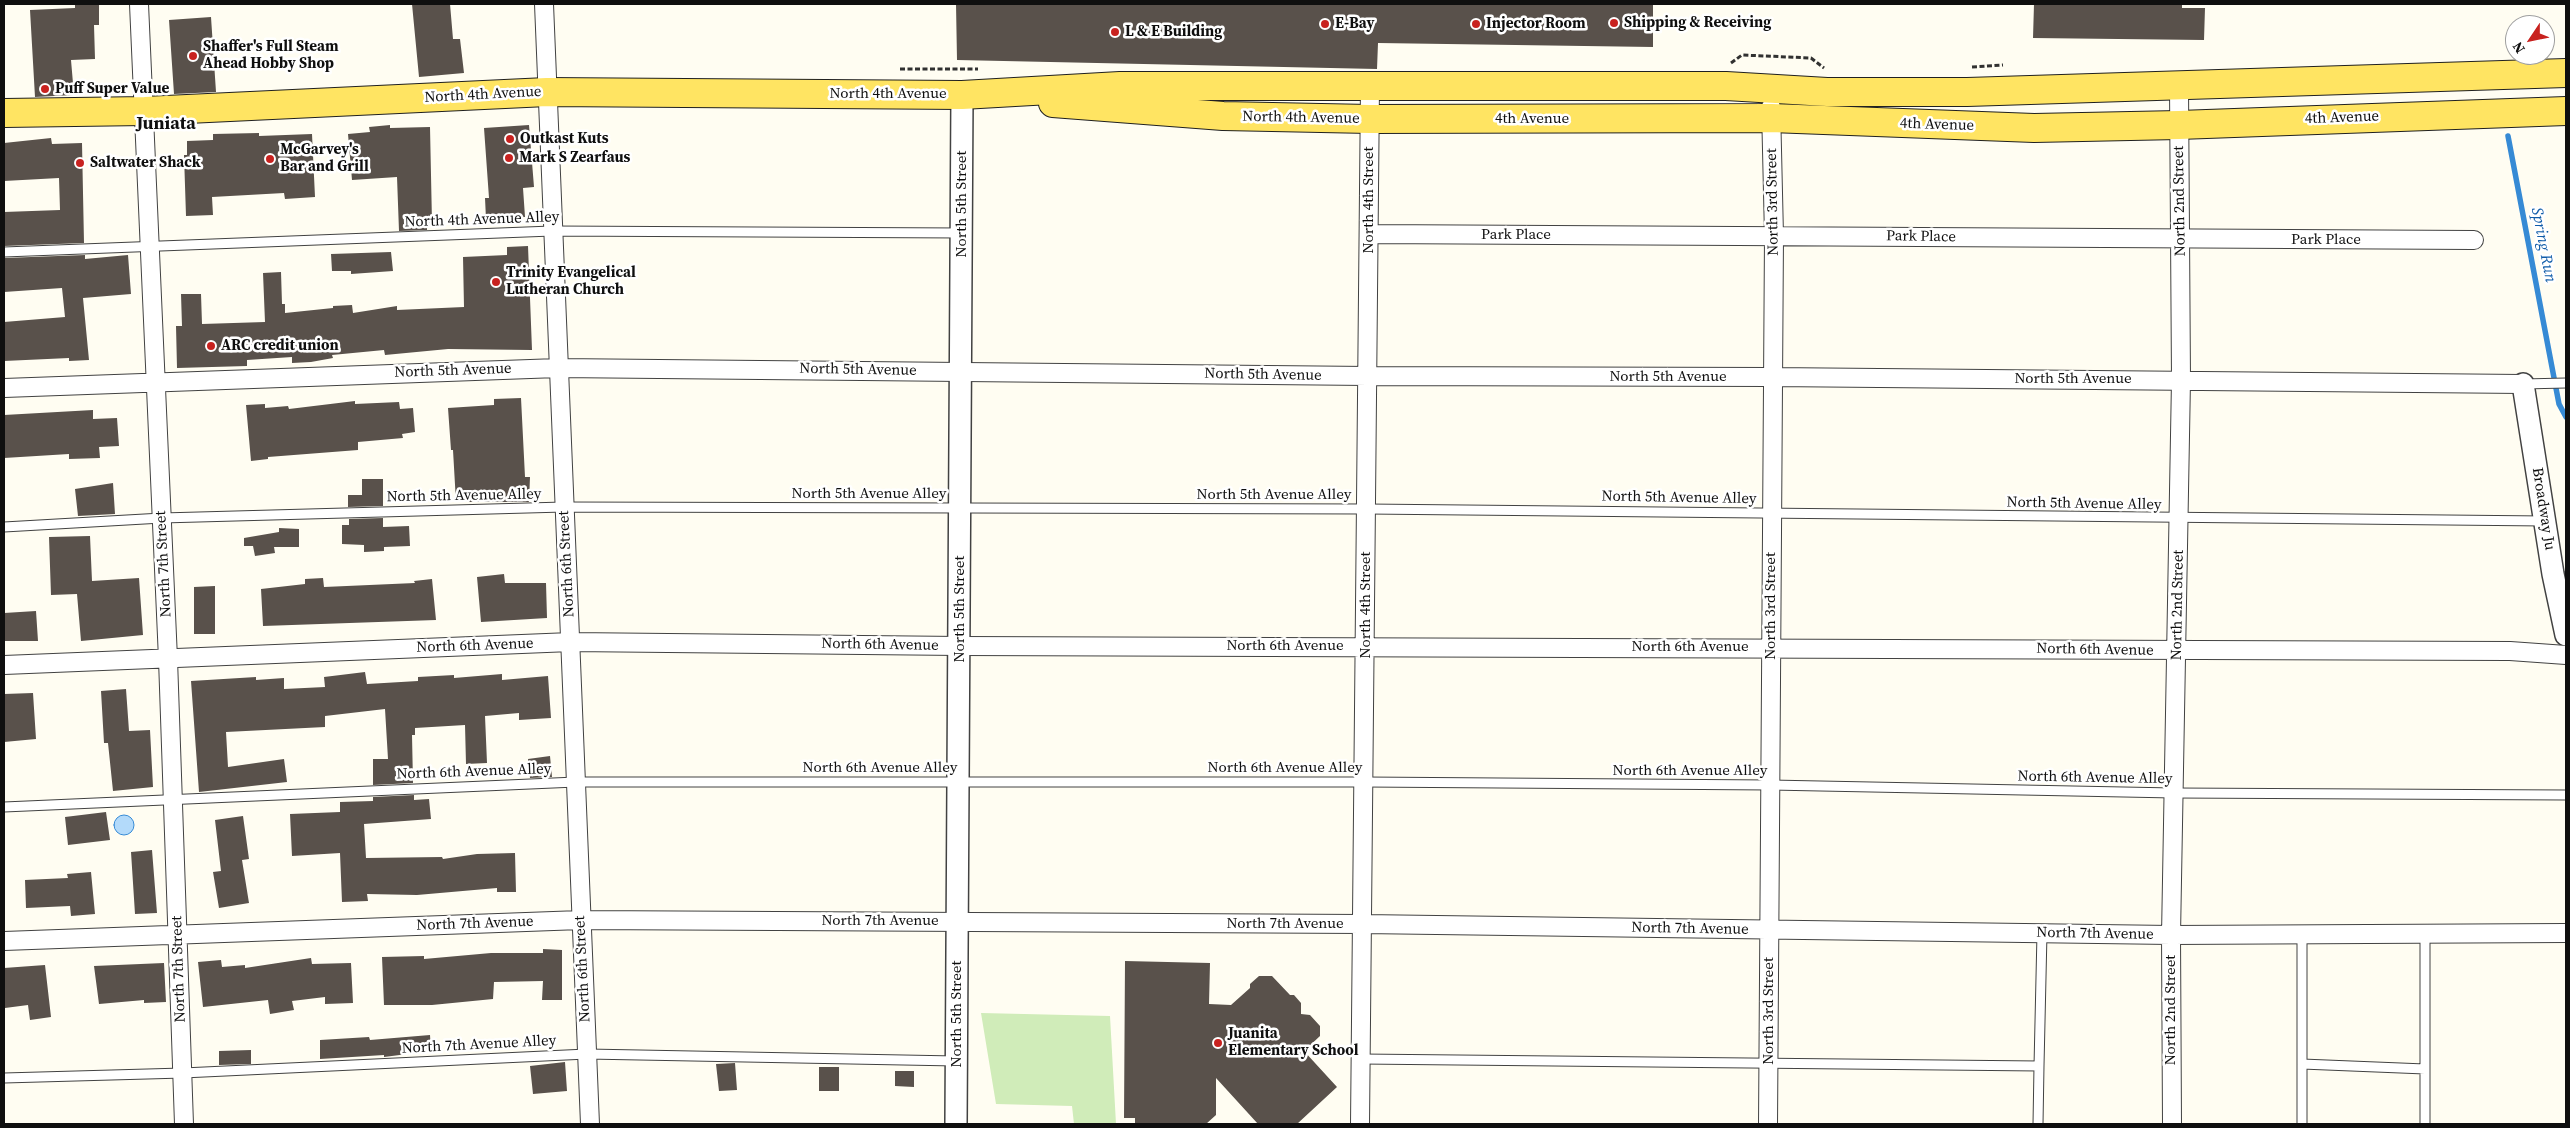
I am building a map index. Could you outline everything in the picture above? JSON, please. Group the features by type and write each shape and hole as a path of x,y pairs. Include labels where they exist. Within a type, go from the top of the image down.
{"main road":[{"path":"1370,86 1726,86 1827,92 1968,92 2179,87 2566,73"},
{"name":"North 4th Avenue","path":"4,113 145,111 547,92 962,95 1120,86 1370,86"},
{"name":"North 4th Avenue","path":"962,95 1119,110 1223,116 1370,119"},
{"name":"4th Avenue","path":"1370,119 1771,118 2034,128 2179,125 2566,111"}],"street":[{"name":"North 7th Street","path":"138,4 145,111 168,659 184,1124"},
{"name":"North 6th Street","path":"544,4 590,1124"},
{"name":"North 4th Street","path":"1360,1124 1365,782 1370,86"},
{"name":"North 2nd Street","path":"2172,1124 2171,934 2181,380 2179,87"},
{"name":"North 3rd Street","path":"1768,1124 1774,236 1770,89"},
{"name":"North 5th Street","path":"956,1124 962,95"},
{"name":"Park Place","path":"1369,234 2180,240 2474,240"},
{"name":"North 5th Avenue","path":"4,388 558,368 1368,376 2530,383"},
{"name":"Broadway Ju","path":"2530,383 2545,521 2566,635"},
{"name":"North 6th Avenue","path":"4,665 571,642 960,646 1771,647 2177,651 2510,651 2566,655"},
{"name":"North 7th Avenue","path":"4,940 581,920 1363,924 2171,934 2566,933"}],"lane":[{"name":"North 4th Avenue Alley","path":"4,252 552,231 962,233"},
{"path":"2530,383 2566,383"},
{"name":"North 5th Avenue Alley","path":"4,527 162,518 564,507 1367,509 1772,512 2179,519 2545,521"},
{"name":"North 6th Avenue Alley","path":"4,807 173,798 576,782 1365,782 1770,785 2174,793 2566,795"},
{"path":"2038,1124 2042,933"},
{"path":"2302,934 2302,1124"},
{"path":"2425,934 2425,1124"},
{"name":"North 7th Avenue Alley","path":"4,1078 183,1073 587,1054 956,1060"},
{"path":"1361,1059 2039,1066"},
{"path":"2302,1064 2425,1069"}],"green space":[{"path":"981,1013 1110,1016 1116,1124 1074,1124 1072,1106 996,1104"}],"water":[{"path":"120,815 128,815 134,821 134,829 128,835 120,835 114,829 114,821"}],"building":[{"path":"75,4 99,4 99,25 94,25 95,59 71,60 74,95 35,97 30,10 75,8"},
{"path":"412,4 450,4 453,39 460,39 464,73 419,77"},
{"path":"956,4 1653,4 1653,47 1378,43 1377,69 957,60"},
{"path":"2034,4 2182,4 2182,8 2205,8 2204,40 2033,38"},
{"name":"Shaffer's Full Steam Ahead Hobby Shop","path":"211,17 216,92 174,94 169,20"},
{"path":"390,125 390,128 430,127 432,223 427,223 427,230 399,231 397,177 352,180 348,134 370,132 369,127"},
{"name":"Mark S Zearfaus","path":"529,125 534,187 523,188 525,217 486,219 485,198 489,198 484,128"},
{"path":"259,133 259,136 312,134 315,197 285,199 284,193 212,197 213,215 186,216 184,155 187,155 187,141 213,140 213,134"},
{"path":"51,138 52,144 82,143 84,243 4,246 4,212 60,210 59,178 4,181 4,143"},
{"path":"528,246 532,350 448,349 385,355 384,350 332,355 333,358 311,362 292,363 292,357 247,360 247,366 177,368 176,326 182,326 181,294 201,294 202,324 265,322 263,273 281,272 282,304 285,304 285,313 352,305 353,313 397,306 397,310 464,307 463,257 507,255 507,247"},
{"path":"391,252 393,271 351,274 351,271 332,271 331,254"},
{"path":"85,255 85,259 128,255 131,294 83,298 89,360 69,361 69,358 4,361 4,322 65,317 62,288 4,292 4,258"},
{"path":"521,398 525,477 530,477 529,502 456,502 448,408 494,405 494,399"},
{"path":"355,401 355,404 399,402 400,409 413,408 415,432 402,434 403,438 358,442 358,450 268,457 268,459 251,461 246,405 265,404 265,408 288,406 289,409"},
{"path":"93,410 93,419 117,418 119,446 99,447 100,458 69,459 69,454 4,458 4,415"},
{"path":"362,479 383,479 383,506 348,507 348,495 362,495"},
{"path":"113,483 115,514 78,516 75,489"},
{"path":"383,518 383,527 409,526 410,546 384,547 384,551 364,552 364,545 342,544 342,525 349,525 349,519"},
{"path":"279,528 299,529 299,547 274,547 275,553 255,556 253,546 244,546 244,538 279,532"},
{"path":"90,536 92,581 139,578 143,635 81,641 77,594 51,595 49,537"},
{"path":"504,574 505,583 546,583 547,618 481,622 477,577"},
{"path":"323,578 324,587 415,583 414,581 432,579 436,620 263,626 261,589 305,584 305,579"},
{"path":"215,586 215,634 194,634 194,587"},
{"path":"36,611 38,641 4,641 4,613"},
{"path":"365,672 367,684 418,681 418,677 454,675 454,678 502,674 502,680 548,676 551,718 519,720 519,713 485,716 487,763 466,764 465,725 415,728 415,735 412,735 413,783 373,785 373,759 388,759 385,709 325,716 325,727 226,732 228,767 284,759 287,782 199,792 191,681 256,677 256,680 284,678 284,689 325,687 324,677"},
{"path":"126,689 129,731 150,730 153,787 113,791 108,743 104,743 101,691"},
{"path":"33,693 36,739 4,742 4,694"},
{"path":"550,756 552,777 530,778 528,759"},
{"path":"414,795 414,800 429,799 431,819 364,824 366,858 442,857 443,859 477,854 515,853 516,892 497,892 497,888 417,895 367,894 368,901 342,902 340,853 292,856 290,814 340,812 340,802 373,801 373,797"},
{"path":"106,812 110,840 68,845 65,817"},
{"path":"243,816 249,859 242,860 249,903 219,908 213,872 221,871 215,820"},
{"path":"152,850 157,913 135,914 131,852"},
{"path":"91,872 95,914 71,916 70,906 26,908 25,880 68,878 67,874"},
{"path":"543,949 562,950 562,1000 542,1000 543,981 494,982 493,999 432,1005 384,1005 382,957 424,956 424,959 491,953 543,953"},
{"path":"311,958 312,964 351,963 353,1003 325,1004 325,997 292,1001 294,1010 270,1014 268,1000 203,1007 198,962 221,960 222,967 245,965 245,968"},
{"name":"Juanita Elementary School","path":"1125,961 1210,963 1209,1004 1231,1005 1250,988 1250,984 1259,976 1272,976 1290,995 1294,995 1301,1003 1301,1014 1310,1015 1320,1026 1320,1036 1304,1051 1337,1087 1297,1124 1258,1124 1216,1078 1216,1115 1206,1124 1135,1124 1135,1118 1124,1118"},
{"path":"164,963 166,1002 144,1003 144,1000 99,1004 94,966"},
{"path":"45,965 51,1017 30,1020 28,1005 5,1008 4,968"},
{"path":"430,1035 431,1051 384,1057 384,1055 320,1059 320,1040 369,1037 370,1040"},
{"path":"251,1050 251,1064 219,1065 219,1051"},
{"path":"565,1062 567,1091 533,1094 530,1066"},
{"path":"735,1063 737,1090 719,1091 716,1064"},
{"path":"819,1067 839,1067 839,1091 819,1091"},
{"path":"895,1071 914,1071 914,1087 895,1086"}],"waterway":[{"name":"Spring Run","path":"2508,136 2559,404 2566,417"}],"place":[{"name":"Shipping & Receiving","path":"1614,23"},
{"name":"E-Bay","path":"1325,24"},
{"name":"Injector Room","path":"1476,24"},
{"name":"L & E Building","path":"1115,32"},
{"name":"Shaffer's Full Steam Ahead Hobby Shop","path":"193,56"},
{"name":"Puff Super Value","path":"45,89"},
{"name":"Outkast Kuts","path":"510,139"},
{"name":"Mark S Zearfaus","path":"509,158"},
{"name":"McGarvey's Bar and Grill","path":"270,159"},
{"name":"Saltwater Shack","path":"80,163"},
{"name":"Trinity Evangelical Lutheran Church","path":"496,282"},
{"name":"ARC credit union","path":"211,346"},
{"name":"Juanita Elementary School","path":"1218,1043"}],"district":[{"name":"Juniata","path":"166,124"}]}
